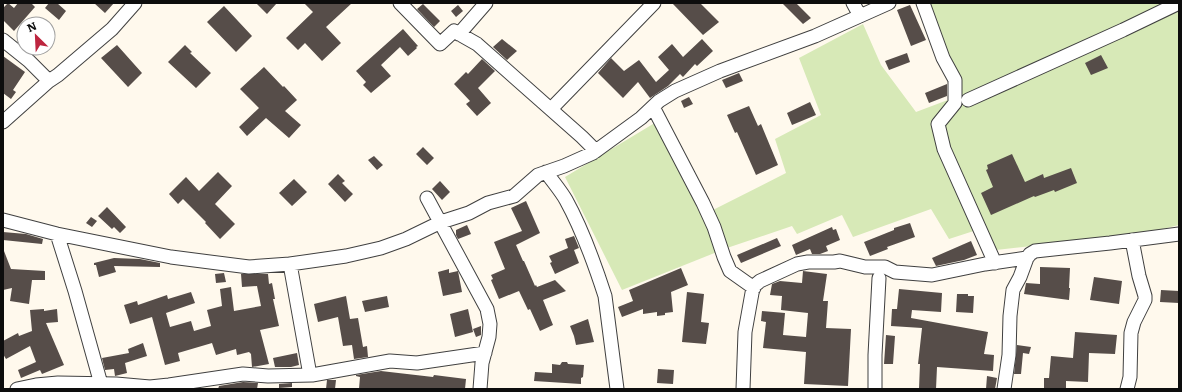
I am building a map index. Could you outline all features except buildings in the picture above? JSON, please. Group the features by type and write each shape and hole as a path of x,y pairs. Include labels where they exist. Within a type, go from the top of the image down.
{"street":[{"path":"400,3 440,44 454,31 477,44 596,151"},
{"path":"460,34 486,3"},
{"path":"551,109 654,3"},
{"path":"853,3 860,16"},
{"path":"3,220 57,234 172,257 249,267 290,264 346,256 381,248 406,239 441,222 469,213 488,203 514,196 538,175 564,166 596,151 641,118 659,101 675,91 720,71 815,36 889,3"},
{"path":"924,3 943,58 955,80 955,103 938,124 944,149 995,263"},
{"path":"968,100 1179,3"},
{"path":"3,122 49,81 112,29 133,4"},
{"path":"3,40 29,61 49,81"},
{"path":"653,107 703,202 714,227 730,272 754,288"},
{"path":"546,172 566,200 575,218 605,296 617,389"},
{"path":"427,198 487,309 490,324 489,337 482,363 480,389"},
{"path":"57,234 75,291 101,384"},
{"path":"743,389 746,332 754,288 760,281 797,264 840,261 865,267 884,267 895,272 932,275 1033,254 1179,234"},
{"path":"1127,389 1130,377 1131,333 1134,322 1145,300 1132,240"},
{"path":"1006,388 1013,290 1033,254"},
{"path":"290,264 310,375"},
{"path":"865,267 879,278"},
{"path":"879,278 891,270"},
{"path":"876,389 875,355 879,278"},
{"path":"17,389 36,385 58,383 116,384 151,388 243,374 268,376 310,375 390,361 416,363 485,353"}],"green space":[{"path":"928,3 1179,3 1179,225 1142,234 996,250 986,227 949,239 931,209 853,237 842,215 797,234 792,226 727,248 622,290 565,177 658,121 703,215 786,173 775,139 821,115 799,58 863,24 881,65 916,112 961,95"}]}
